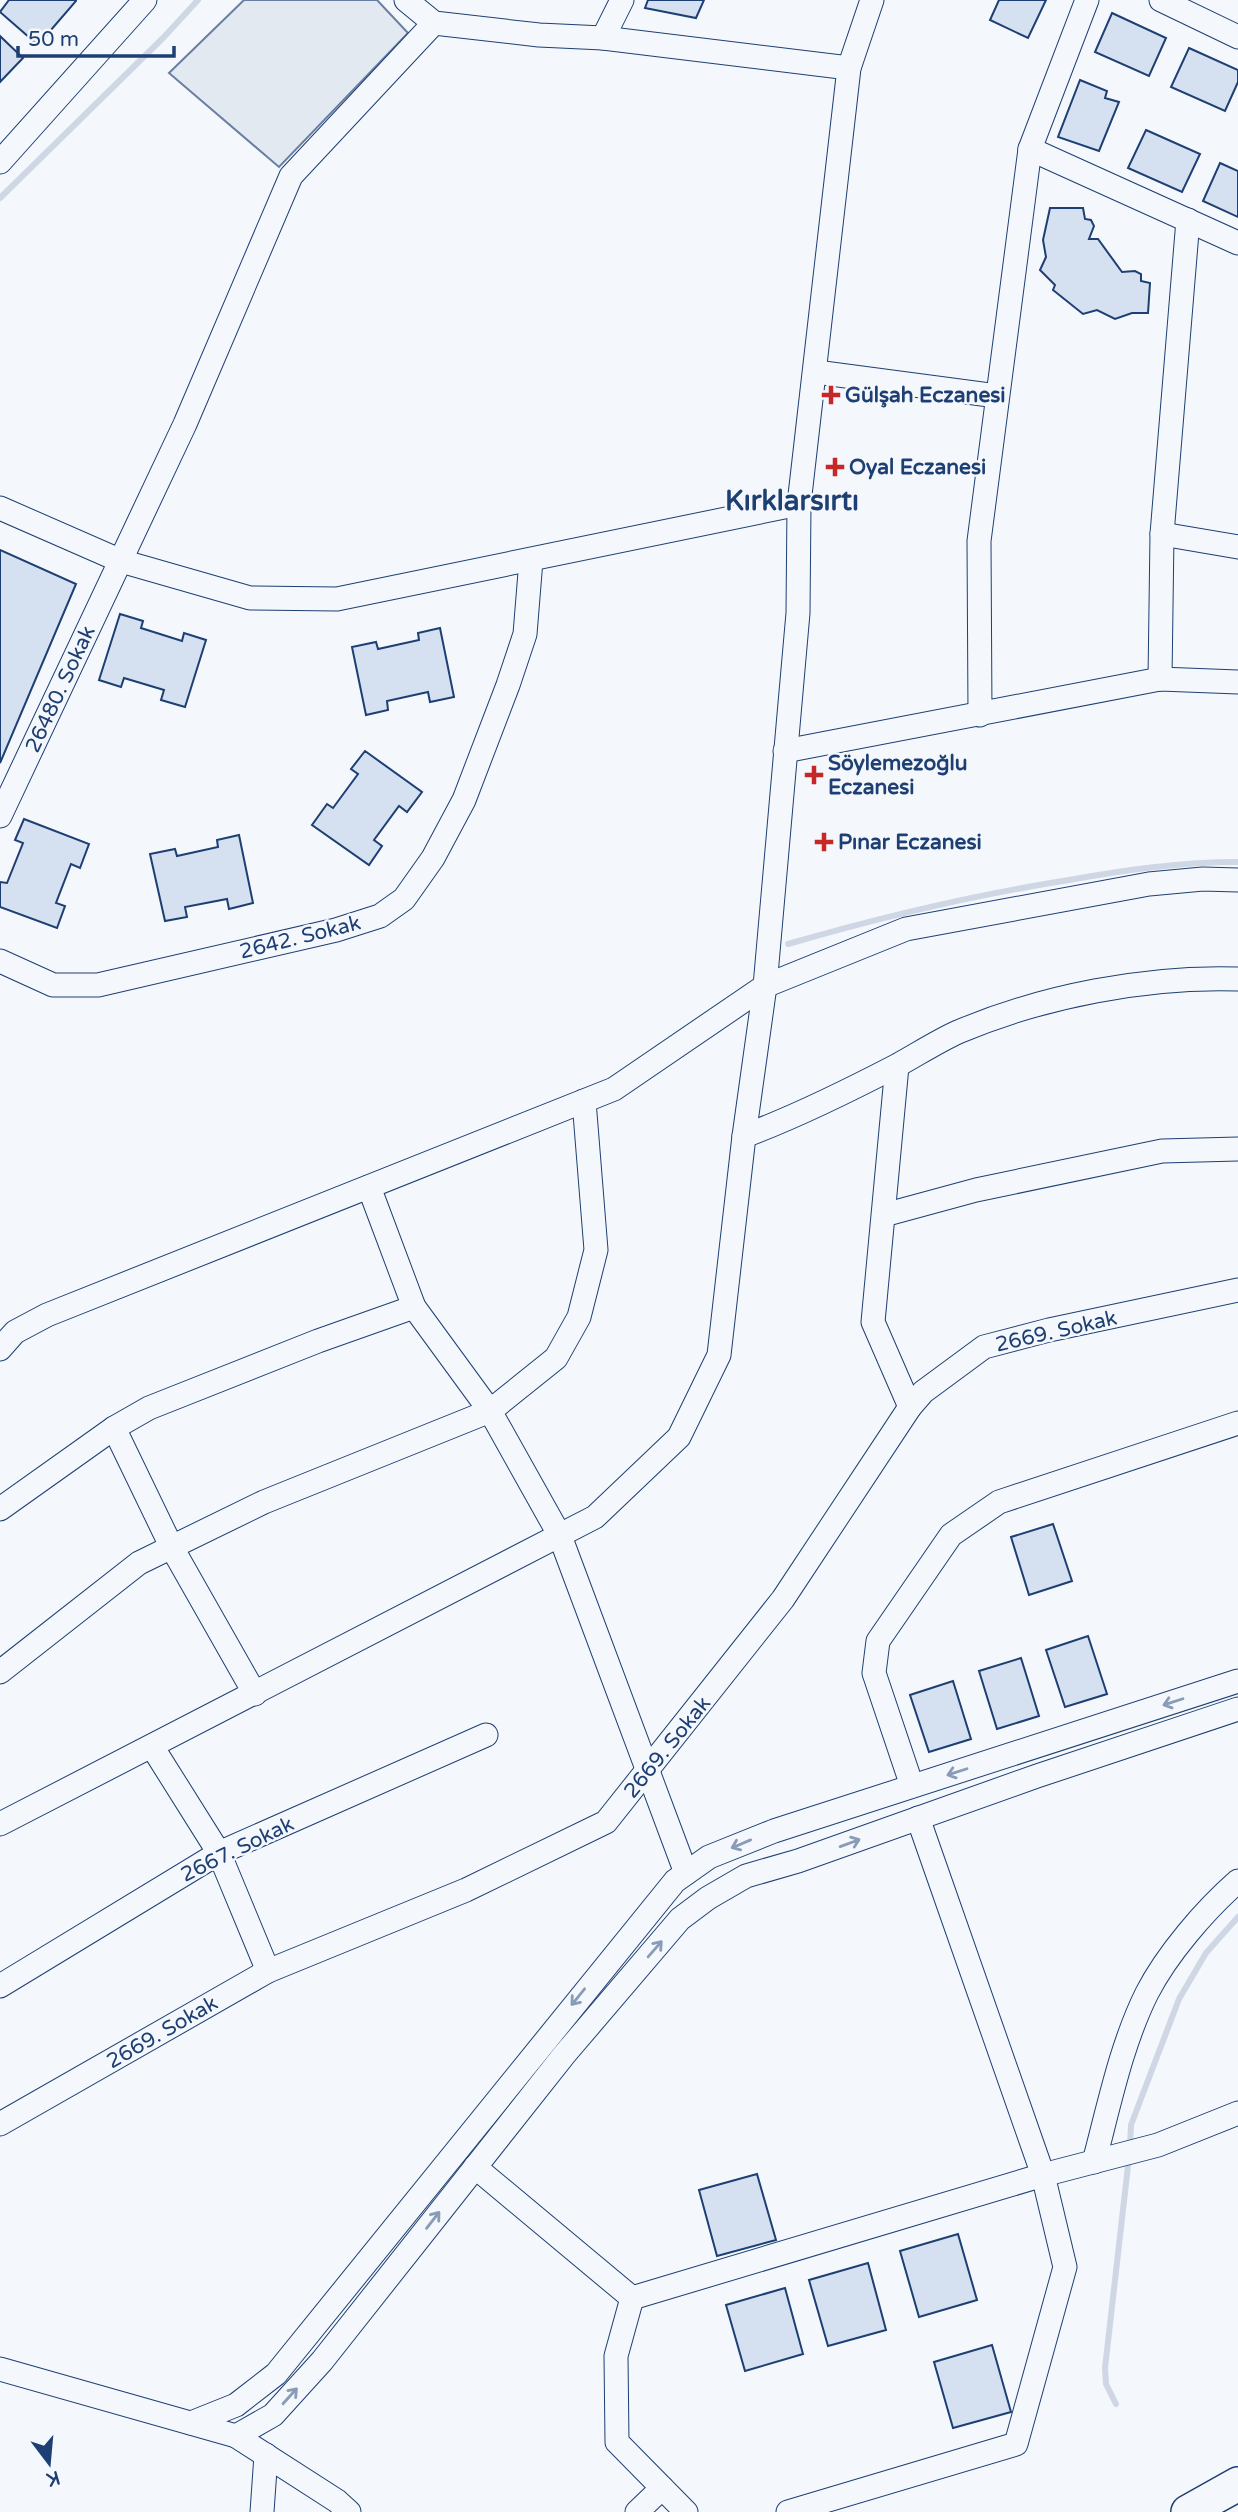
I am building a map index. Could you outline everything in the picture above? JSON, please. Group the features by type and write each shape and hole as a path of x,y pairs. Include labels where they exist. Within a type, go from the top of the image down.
{"highway":[{"path":"1188,2512 1238,2484"}],"street":[{"path":"405,0 434,23 539,35 603,38 849,68"},
{"path":"603,38 622,0"},
{"path":"0,1824 153,1748 596,1517 679,1437 719,1355 744,1136 765,986 798,613 799,504 849,68 872,0"},
{"path":"980,715 979,541 1030,149 1087,0"},
{"path":"1161,0 1238,37"},
{"path":"0,162 131,4"},
{"name":"26480. Sokak","path":"0,816 185,424 291,176 434,23"},
{"path":"1030,149 1238,243"},
{"path":"1160,679 1162,534 1188,220"},
{"path":"816,372 997,396"},
{"path":"0,508 121,561 250,598 337,599 799,504"},
{"path":"1162,534 1238,547"},
{"name":"2642. Sokak","path":"0,961 53,985 98,985 336,930 380,916 404,899 433,858 464,800 508,685 525,634 531,559"},
{"path":"785,751 1160,679 1238,682"},
{"path":"0,1349 15,1332 47,1315 614,1089 765,986 906,929 1149,884 1203,878 1238,880"},
{"path":"744,1136 897,1066 957,1032 1016,1012 1107,989 1178,979 1238,979"},
{"path":"897,1066 873,1322 910,1407"},
{"path":"0,1672 139,1563 264,1502 490,1411 556,1358 579,1317 596,1250 584,1101"},
{"path":"884,1214 976,1190 1162,1151 1238,1149"},
{"path":"369,1187 414,1307 490,1411 561,1536 686,1872"},
{"name":"2669. Sokak","path":"0,2124 268,1971 466,1890 606,1822 648,1773 783,1600 910,1407 923,1392 984,1348 1049,1330 1237,1294"},
{"path":"0,1509 114,1428 149,1408 318,1341 414,1307"},
{"path":"912,1786 874,1673 878,1641 951,1535 999,1502 1238,1423"},
{"path":"114,1428 171,1546 255,1694"},
{"path":"191,2423 236,2405 276,2374 613,1954 675,1881 686,1872 709,1857 774,1831 1238,1681"},
{"path":"236,2436 274,2415 322,2361 564,2055 680,1919 708,1898 746,1876 797,1861 1238,1709"},
{"name":"2667. Sokak","path":"0,1986 219,1853 486,1735"},
{"path":"153,1748 219,1853 268,1971"},
{"path":"788,2512 1016,2444 1065,2267 1043,2175 918,1818"},
{"path":"1094,2162 1123,2055 1147,1992 1205,1910 1238,1881"},
{"path":"632,2298 1043,2175 1129,2153 1238,2113"},
{"path":"475,2167 632,2298"},
{"path":"632,2298 616,2356 617,2442 686,2512"},
{"path":"0,2368 236,2436 337,2501 349,2512"},
{"path":"262,2512 266,2455"},
{"path":"637,2512 662,2488"}],"shaded area":[{"path":"244,0 377,0 408,33 279,167 169,73"}],"building":[{"path":"9,0 76,1 38,45 0,12"},
{"path":"648,0 704,0 696,18 645,8"},
{"path":"999,0 1046,0 1028,38 990,20"},
{"path":"1112,13 1166,38 1149,76 1095,52"},
{"path":"0,36 23,58 0,82"},
{"path":"1189,48 1238,70 1238,82 1225,111 1171,87"},
{"path":"1080,80 1107,91 1105,98 1119,102 1099,151 1058,137"},
{"path":"1146,130 1200,154 1182,192 1128,168"},
{"path":"1220,163 1238,171 1238,217 1203,201"},
{"path":"1050,208 1083,208 1085,219 1091,220 1094,226 1089,239 1098,239 1122,272 1135,271 1141,274 1141,281 1150,283 1148,313 1132,313 1115,319 1097,310 1083,314 1053,290 1055,285 1040,270 1046,257 1043,240"},
{"path":"0,550 76,584 0,763"},
{"path":"120,614 143,621 141,628 182,641 184,633 206,640 185,707 161,700 164,690 124,678 121,687 99,680"},
{"path":"440,628 454,697 430,702 428,692 387,701 388,710 366,715 352,647 376,642 378,649 419,640 418,633"},
{"path":"365,751 422,792 407,812 399,806 374,840 382,846 369,865 312,825 327,804 333,808 358,774 351,769"},
{"path":"24,819 89,844 80,868 71,864 56,903 65,906 57,928 0,907 0,882 7,883 23,843 15,840"},
{"path":"239,835 253,903 229,909 227,899 185,907 187,917 165,921 150,854 175,849 177,856 218,847 217,840"},
{"path":"1053,1524 1072,1581 1029,1595 1011,1537"},
{"path":"1088,1636 1107,1694 1065,1707 1046,1650"},
{"path":"1021,1658 1039,1716 997,1729 979,1671"},
{"path":"953,1681 971,1739 929,1752 910,1695"},
{"path":"757,2174 776,2240 717,2256 699,2190"},
{"path":"958,2234 977,2300 919,2317 900,2251"},
{"path":"868,2263 886,2330 828,2346 809,2280"},
{"path":"785,2288 803,2354 745,2371 726,2305"},
{"path":"992,2345 1011,2412 953,2428 934,2362"}],"waterway":[{"path":"0,198 164,37 198,0"},
{"path":"788,944 927,908 1033,886 1153,867 1238,862"},
{"path":"1130,2146 1131,2125 1179,1999 1206,1953 1238,1917"},
{"path":"1116,2404 1106,2384 1105,2368 1129,2157"}],"place":[{"name":"Gülşah Eczanesi","path":"831,395"},
{"name":"Oyal Eczanesi","path":"835,467"},
{"name":"Söylemezoğlu Eczanesi","path":"814,775"},
{"name":"Pınar Eczanesi","path":"824,842"}],"district":[{"name":"Kırklarsırtı","path":"792,500"}]}
